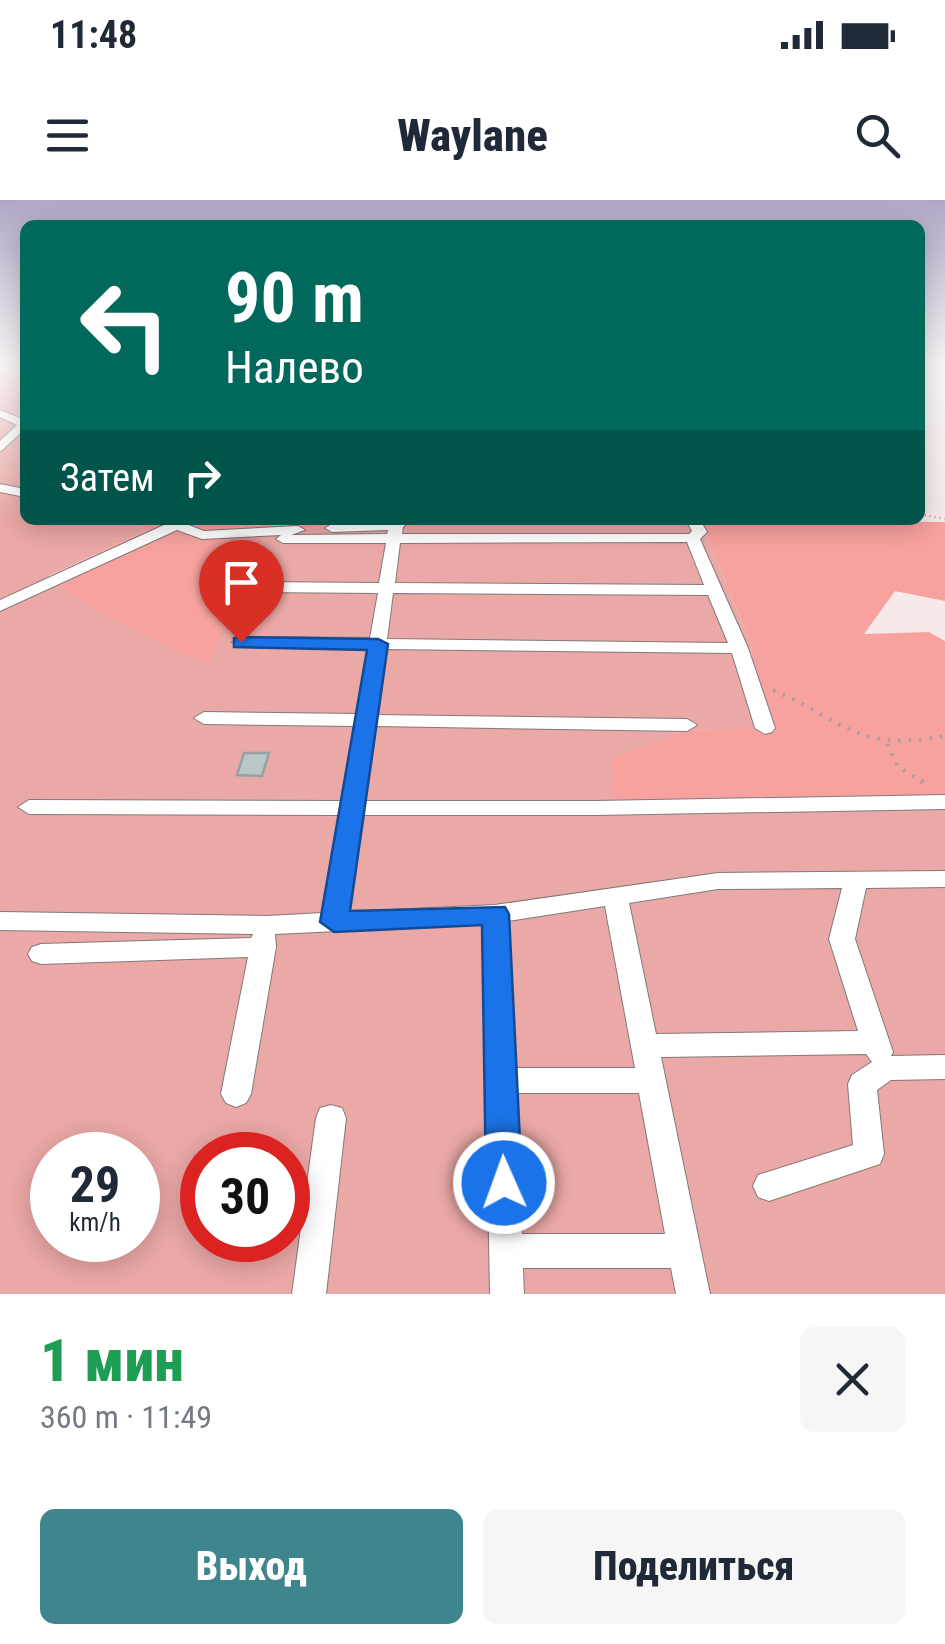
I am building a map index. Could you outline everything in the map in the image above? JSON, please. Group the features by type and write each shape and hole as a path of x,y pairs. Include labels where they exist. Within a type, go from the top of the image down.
{"street":[{"path":"0,448 20,428"},
{"path":"0,606 164,525"},
{"path":"174,525 202,535 398,529 693,529 765,728"},
{"path":"283,539 398,529"},
{"path":"334,922 398,529"},
{"path":"255,587 712,590"},
{"path":"241,642 739,648"},
{"path":"204,718 367,717 687,725"},
{"path":"29,807 352,807 937,794"},
{"path":"42,954 264,936 334,922 495,914 718,881 945,879"},
{"path":"854,882 842,939 881,1055"},
{"path":"616,898 693,1294"},
{"path":"495,914 508,1294"},
{"path":"0,921 264,936"},
{"path":"236,1094 264,936"},
{"path":"644,1046 881,1055 945,1066"},
{"path":"769,1186 868,1154 862,1084 881,1055"},
{"path":"501,1081 652,1080"},
{"path":"309,1294 331,1118"},
{"path":"506,1252 685,1252"}],"path":[{"path":"748,674 807,702 844,728 887,744 945,736"},
{"path":"887,744 898,767 937,794"}],"shaded area":[{"path":"0,417 20,417 20,525 142,525 146,531 48,576 208,664 265,535 334,525 702,525 751,644 757,729 692,731 611,815 945,809 945,1294 0,1294"},
{"path":"945,522 945,601 895,591 864,634 929,632 945,641 945,809 611,815 613,757 692,731 757,728 751,644 702,525"},
{"path":"142,525 334,525 265,535 208,665 103,615 47,577 146,531"}],"building":[{"path":"244,753 269,753 262,776 237,775"}],"route":[{"path":"241,642 378,644 334,922 495,914 504,1183"}]}
